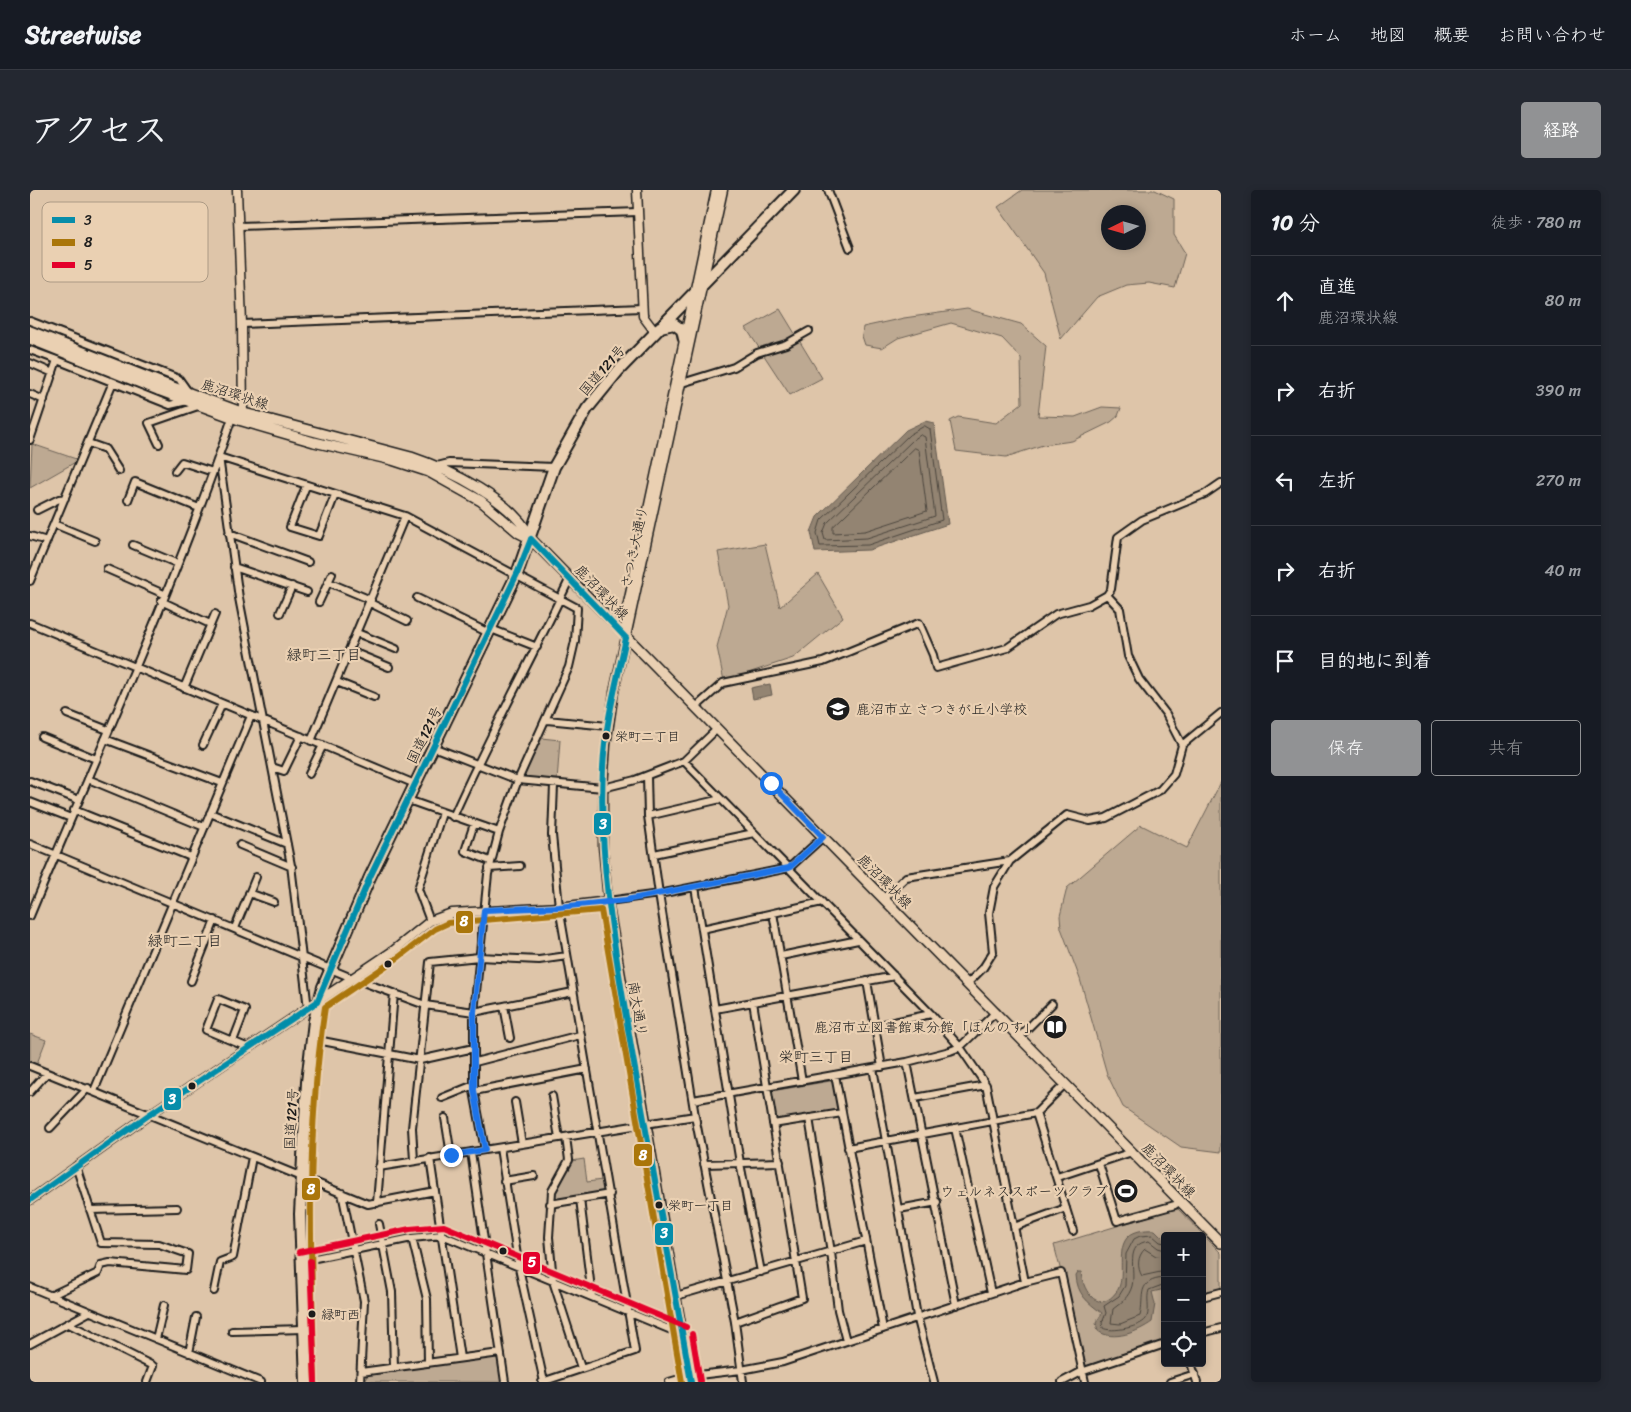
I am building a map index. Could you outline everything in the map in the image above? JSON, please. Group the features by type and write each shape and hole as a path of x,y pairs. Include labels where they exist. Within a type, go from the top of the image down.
{"highway":[{"name":"国道121号","path":"306,1382 301,1260 302,1177 312,1039 318,1002 330,968 370,877 517,574 531,539 554,467 579,421 601,390 694,291 794,190"},
{"path":"658,329 674,324 682,330 684,338"}],"main road":[{"name":"鹿沼環状線","path":"30,331 188,397 314,442 392,460 428,472 481,501 519,533 531,539"},
{"name":"鹿沼環状線","path":"30,339 160,386"},
{"name":"鹿沼環状線","path":"188,397 198,406 411,457 437,466 468,482 492,498 524,526 531,539 626,638 968,983 1221,1243"}],"street":[{"path":"30,916 238,415 242,324 237,190"},
{"path":"637,190 642,308 647,323 658,329"},
{"name":"さつき大通り","path":"626,638 626,608 716,190"},
{"name":"さつき大通り","path":"626,638 723,190"},
{"path":"828,190 850,248"},
{"path":"239,226 638,212"},
{"path":"242,324 642,308"},
{"path":"30,321 179,380 188,397 170,405 30,350"},
{"path":"682,384 734,367 757,353 779,348 810,331"},
{"path":"30,581 124,358"},
{"path":"30,440 32,425 44,400 57,360"},
{"path":"30,363 53,373"},
{"path":"30,394 44,400"},
{"path":"159,444 149,423 198,406"},
{"path":"88,443 105,450 119,472"},
{"path":"219,457 405,516 517,574 576,608 575,641 569,667 547,720 518,780 499,832 490,864 474,1012 474,1088 485,1150"},
{"path":"219,457 234,567 292,867 308,1009"},
{"path":"175,471 182,462 213,472"},
{"path":"437,466 449,463 554,467"},
{"path":"128,500 135,482 198,508"},
{"path":"696,707 723,683 822,662 919,623 933,655 936,668 1007,648 1056,614 1089,605 1107,595 1111,589 1118,537 1142,520 1205,494 1221,483"},
{"path":"306,486 290,527 319,536 335,495"},
{"path":"38,510 59,499 65,498"},
{"path":"311,741 371,602 405,516"},
{"path":"54,524 95,541"},
{"path":"229,532 308,562"},
{"path":"30,536 47,541"},
{"path":"133,545 176,563"},
{"path":"234,567 307,592"},
{"path":"108,569 164,594"},
{"path":"319,602 332,574"},
{"path":"453,816 476,764 537,648 570,578"},
{"path":"328,582 407,621"},
{"path":"280,613 292,586"},
{"path":"1107,595 1120,609 1128,656 1139,679 1166,714 1182,745"},
{"path":"417,598 537,648"},
{"path":"161,601 210,624"},
{"path":"184,688 215,614"},
{"path":"30,623 415,784"},
{"path":"358,633 396,649"},
{"name":"南大通り","path":"626,638 608,726 602,788 603,847 608,902 644,1123 690,1379"},
{"path":"350,651 389,667"},
{"path":"337,682 374,697"},
{"path":"204,744 222,704"},
{"path":"968,983 983,968 993,952 990,900 994,887 1010,861 1067,814 1090,821 1106,818 1160,790 1174,774 1182,745 1221,713"},
{"path":"67,714 108,730"},
{"path":"50,1128 91,1090 250,716"},
{"path":"547,720 608,726"},
{"path":"433,747 518,780 554,785 602,788 647,776 684,761 717,729"},
{"path":"272,767 284,771 301,736"},
{"path":"42,737 96,759"},
{"path":"105,739 222,783"},
{"path":"309,774 322,745"},
{"path":"684,761 931,1014 960,1047 986,1085 995,1120 1025,1282"},
{"path":"647,776 648,816 659,894 692,1100 735,1322 743,1382"},
{"path":"88,779 204,827"},
{"path":"30,781 79,800"},
{"path":"500,1148 519,1268 543,1382 635,1351 610,1194 586,1069 559,907 552,835 554,785"},
{"path":"648,816 722,799"},
{"path":"408,800 499,832"},
{"path":"30,802 71,818"},
{"path":"74,810 191,857"},
{"path":"210,813 287,844"},
{"path":"430,921 418,889 442,813"},
{"path":"474,824 465,851 490,864 520,866"},
{"path":"654,854 754,833"},
{"path":"31,1198 150,1114 394,950 430,921 452,913 559,907 608,902 659,894 789,868 823,837"},
{"path":"30,844 352,978 425,1005 474,1012 573,992"},
{"path":"240,844 292,867"},
{"path":"883,899 906,877 1010,861"},
{"path":"235,928 256,877"},
{"path":"695,887 728,1094 761,1272"},
{"path":"249,893 274,902"},
{"path":"702,929 822,902"},
{"path":"773,913 802,1081"},
{"path":"191,981 215,920"},
{"path":"781,956 858,940"},
{"path":"414,1160 412,1128 430,962 479,957 539,960 568,956"},
{"path":"715,1009 895,976"},
{"path":"867,981 882,1067"},
{"path":"377,1202 387,1055 394,993"},
{"path":"233,1041 246,1010 218,999 206,1030 249,1048"},
{"path":"735,1322 802,1298 753,1002"},
{"path":"1020,1036 1052,1004"},
{"path":"504,1006 510,1038"},
{"path":"692,1100 882,1067 960,1047 996,1012"},
{"path":"875,1026 931,1014"},
{"path":"475,1062 580,1035"},
{"path":"312,1039 420,1060 474,1048"},
{"path":"907,1062 937,1202 956,1305"},
{"path":"30,1066 368,1204 435,1191"},
{"path":"873,1068 917,1316 934,1382"},
{"path":"442,1098 474,1088 586,1069"},
{"path":"30,1092 47,1073"},
{"path":"834,1075 883,1329"},
{"path":"848,1148 1036,1113 1065,1084"},
{"path":"915,1098 986,1085"},
{"path":"552,1096 569,1160 552,1191 550,1204 549,1237 553,1281 581,1368"},
{"path":"515,1102 522,1144"},
{"path":"773,1124 842,1113"},
{"path":"1036,1113 1073,1230"},
{"path":"379,1167 695,1116"},
{"path":"445,1118 451,1155"},
{"path":"809,1118 831,1252 838,1310 846,1341"},
{"path":"955,1128 991,1293"},
{"path":"471,1152 505,1382"},
{"path":"1057,1177 1132,1152"},
{"path":"214,1291 220,1262 234,1257 252,1157"},
{"path":"430,1158 460,1358"},
{"path":"704,1164 780,1162"},
{"path":"1099,1164 1117,1221 1175,1205 1180,1201"},
{"path":"50,1296 98,1273 101,1265 110,1263 186,1270 188,1254 159,1244 101,1243 76,1166"},
{"path":"504,1181 534,1176"},
{"path":"342,1193 364,1301 360,1382"},
{"path":"550,1204 610,1194"},
{"path":"580,1199 592,1297"},
{"path":"899,1209 937,1202"},
{"path":"90,1210 177,1208"},
{"path":"1014,1227 1066,1208"},
{"path":"379,1224 392,1292 394,1368"},
{"path":"301,1260 412,1238 442,1235 683,1335"},
{"path":"412,1238 427,1299 428,1363"},
{"path":"676,1296 866,1241"},
{"path":"669,1382 783,1362 917,1316 1025,1282 1061,1273 1081,1372 1085,1382"},
{"path":"30,1287 261,1382"},
{"path":"1206,1296 1221,1292"},
{"path":"156,1339 164,1305"},
{"path":"30,1344 88,1312"},
{"path":"189,1353 196,1317"},
{"path":"69,1324 153,1366 147,1382"},
{"path":"232,1331 304,1329"},
{"path":"1206,1332 1220,1330"},
{"path":"1062,1382 1081,1372 1161,1345"},
{"path":"361,1372 500,1353"},
{"path":"1192,1367 1197,1382"},
{"path":"1170,1382 1195,1374"}],"shaded area":[{"path":"1022,190 1155,190 1174,199 1174,235 1185,253 1175,288 1149,283 1126,285 1097,297 1061,339 1044,273 998,207"},
{"path":"780,309 822,378 790,395 746,328"},
{"path":"967,309 1021,324 1046,346 1038,416 1075,417 1102,407 1121,408 1118,416 1111,422 1072,441 1043,445 1006,457 956,451 950,421 958,417 996,423 1022,403 1021,358 1002,338 951,323 898,338 882,348 865,345 862,336 863,327 904,318"},
{"path":"32,444 79,460 30,488"},
{"path":"765,544 780,607 818,574 843,617 793,658 724,681 717,647 728,605 718,552"},
{"path":"541,738 560,740 557,782 527,779 524,774"},
{"path":"1221,782 1221,1152 1181,1147 1123,1107 1107,1074 1080,979 1061,928 1060,916 1067,888 1141,825 1187,848"},
{"path":"30,1034 46,1040 36,1066 30,1063"},
{"path":"830,1081 833,1083 838,1108 835,1113 777,1121 775,1119 770,1102 772,1091"},
{"path":"584,1159 587,1182 602,1180 604,1190 602,1193 554,1201 552,1197 572,1161"},
{"path":"1177,1208 1200,1232 1161,1232 1161,1341 1086,1366 1054,1245"},
{"path":"1206,1238 1221,1253 1221,1288 1206,1292"},
{"path":"495,1356 499,1359 502,1382 364,1382 368,1374"}],"water":[{"path":"925,421 934,423 948,524 869,550 815,552 811,532 817,517 906,430"},
{"path":"770,684 772,695 753,699 751,688"},
{"path":"1155,1230 1161,1236 1161,1290 1152,1292 1155,1304 1152,1322 1133,1332 1118,1336 1104,1334 1098,1331 1096,1323 1102,1313 1084,1297 1078,1287 1076,1275 1078,1272 1081,1272 1085,1287 1093,1298 1104,1301 1111,1298 1117,1291 1120,1283 1124,1243 1129,1236 1139,1231"}],"transit line":[{"name":"3","path":"531,539 626,638"},
{"name":"3","path":"317,1002 370,877 517,574 531,539"},
{"name":"3","path":"626,638 604,752 602,805 606,878 627,1022 691,1382"},
{"name":"8","path":"315,1382 311,1241 312,1147 319,1054 325,1007 399,957 435,929 448,923 601,910 682,1382"},
{"name":"3","path":"30,1200 150,1114 317,1002"},
{"name":"5","path":"299,1252 410,1229 444,1226 686,1327"},
{"name":"5","path":"310,1261 315,1382"},
{"name":"5","path":"692,1334 700,1381"}],"place":[{"name":"鹿沼市立 さつきが丘小学校","path":"838,709"},
{"name":"栄町二丁目","path":"606,736"},
{"name":"鹿沼市立図書館東分館「ほんのす」","path":"1055,1027"},
{"name":"ウェルネススポーツクラブ","path":"1126,1191"},
{"name":"栄町一丁目","path":"659,1205"},
{"name":"緑町西","path":"312,1314"}],"district":[{"name":"緑町三丁目","path":"324,655"},
{"name":"緑町二丁目","path":"185,941"},
{"name":"栄町三丁目","path":"816,1057"}],"route":[{"path":"451,1155 485,1150 474,1090 474,1012 484,910 559,907 626,900 789,868 823,837 771,783"}]}
